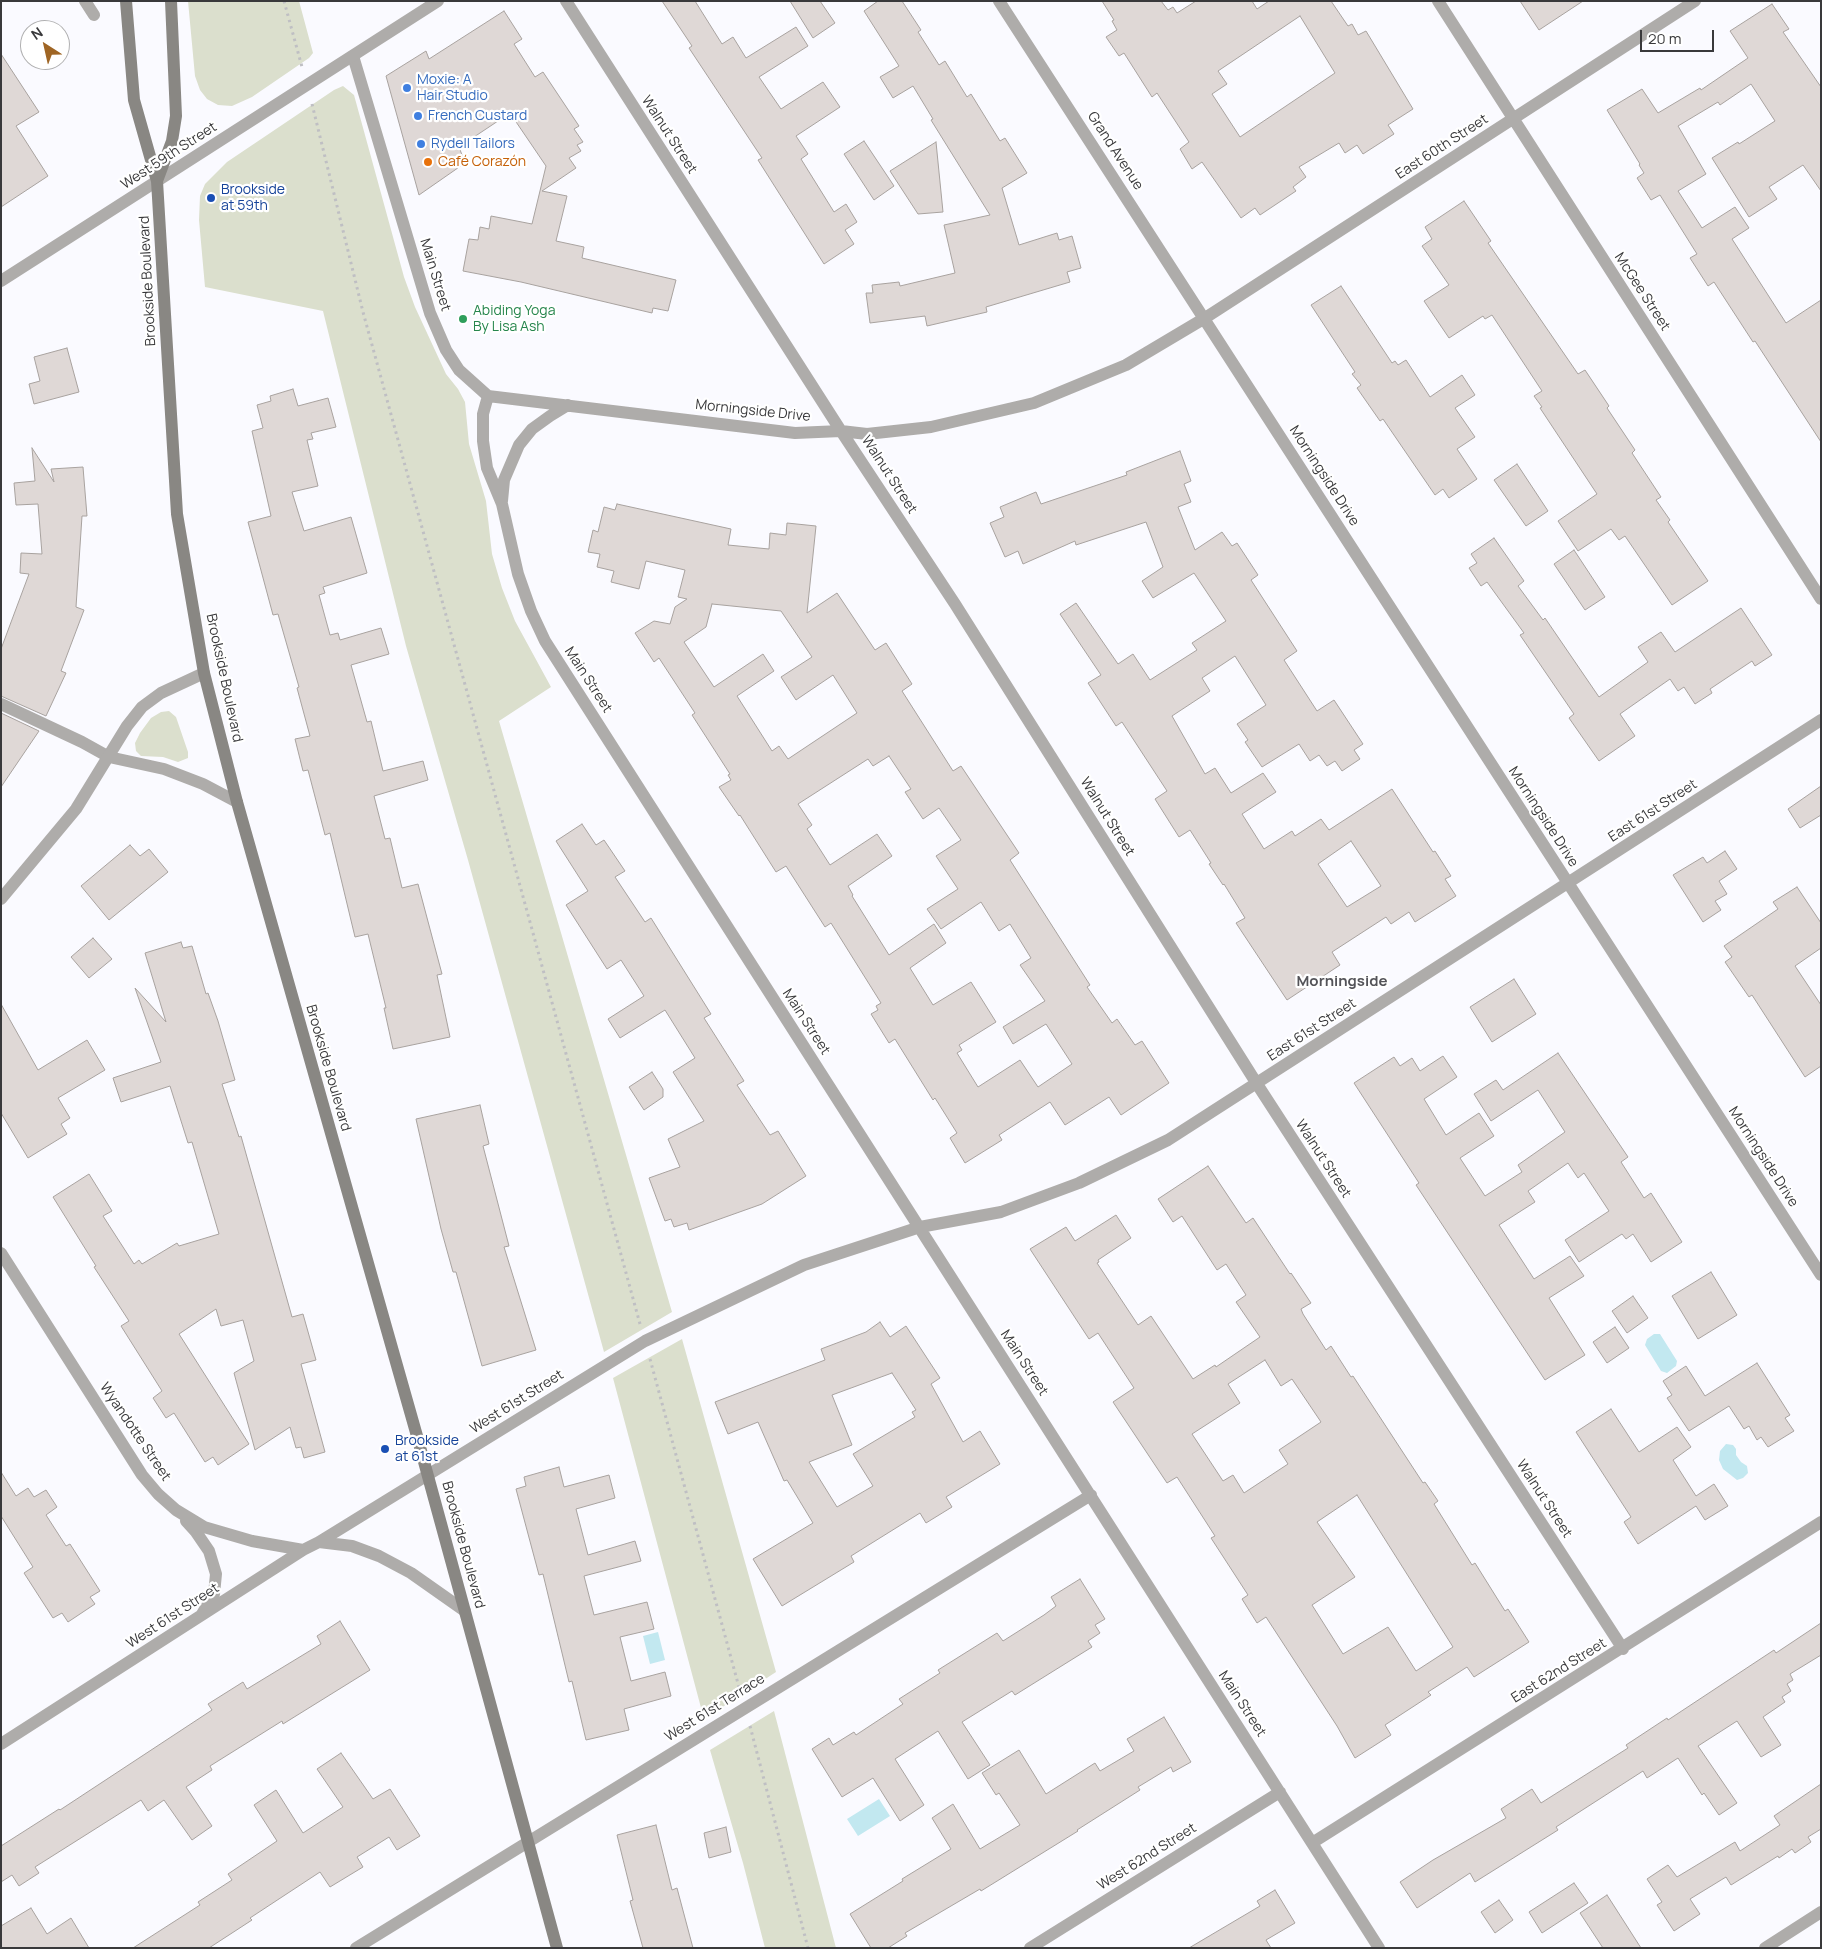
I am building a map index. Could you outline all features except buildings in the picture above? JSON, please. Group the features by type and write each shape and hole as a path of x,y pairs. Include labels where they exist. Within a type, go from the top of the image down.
{"main road":[{"name":"Brookside Boulevard","path":"126,1 134,100 157,181 177,514 204,673 237,802 428,1474 557,1948"},
{"name":"Brookside Boulevard","path":"157,181 172,141 176,116 172,1"}],"street":[{"path":"85,1 94,15"},
{"name":"West 59th Street","path":"1,280 438,1"},
{"name":"Walnut Street","path":"566,1 841,431 955,604 1257,1084 1622,1648"},
{"name":"Grand Avenue","path":"1000,1 1205,318"},
{"name":"McGee Street","path":"1438,1 1821,599"},
{"name":"East 60th Street","path":"1205,318 1695,1"},
{"name":"Main Street","path":"353,56 430,313 446,350 459,370 488,396 483,414 483,441 488,468 502,504 518,574 531,611 545,641 1379,1948"},
{"name":"Morningside Drive","path":"488,396 795,433 841,431 867,434 931,427 1034,403 1126,365 1205,318 1821,1275"},
{"path":"502,504 504,480 519,445 532,429 568,405"},
{"path":"1,899 76,808 127,726 142,708 161,693 204,673"},
{"path":"1,704 82,742 109,757 164,769 203,784 237,802"},
{"name":"East 61st Street","path":"920,1227 1001,1212 1079,1183 1168,1140 1821,720"},
{"name":"West 61st Street","path":"1,1744 303,1550 320,1542 645,1341 804,1265 920,1227"},
{"name":"Wyandotte Street","path":"1,1253 142,1475 158,1494 176,1510 204,1527 252,1541 303,1550"},
{"name":"West 61st Terrace","path":"356,1948 1091,1495"},
{"path":"176,1510 203,1542 216,1574 214,1594 201,1616"},
{"name":"East 62nd Street","path":"1312,1843 1821,1522"},
{"path":"320,1542 352,1546 379,1556 411,1573 465,1611"},
{"name":"West 62nd Street","path":"1030,1948 1280,1792"},
{"path":"1764,1948 1821,1912"}],"path":[{"path":"284,1 363,312 745,1707 808,1948"}],"green space":[{"path":"188,1 299,1 313,53 309,58 252,97 232,106 218,105 207,99 200,90 195,76"},
{"path":"343,86 354,95 404,277 415,307 446,374 458,389 465,402 469,444 486,501 492,554 502,588 515,621 551,687 499,721 672,1312 604,1352 468,860 406,646 323,311 205,287 199,220 200,196 205,184 227,162 334,90"},
{"path":"169,711 176,717 188,752 188,758 178,762 163,757 141,756 136,751 135,743 140,733 151,718 161,712"},
{"path":"682,1339 776,1672 704,1719 613,1378"},
{"path":"774,1711 836,1948 765,1948 743,1863 710,1750"}],"water":[{"path":"1654,1334 1660,1334 1677,1361 1676,1366 1667,1373 1661,1371 1645,1345 1647,1339"},
{"path":"1726,1444 1733,1445 1736,1449 1736,1455 1747,1466 1748,1473 1743,1478 1737,1480 1723,1469 1719,1460 1720,1451"},
{"path":"658,1632 665,1660 650,1664 643,1636"},
{"path":"879,1799 890,1816 858,1836 847,1819"}],"place":[{"name":"Moxie: A Hair Studio","path":"407,88"},
{"name":"French Custard","path":"418,116"},
{"name":"Rydell Tailors","path":"421,144"},
{"name":"Café Corazón","path":"428,162"},
{"name":"Brookside at 59th","path":"211,198"},
{"name":"Abiding Yoga By Lisa Ash","path":"463,319"},
{"name":"Brookside at 61st","path":"385,1449"}],"district":[{"name":"Morningside","path":"1342,982"}]}
